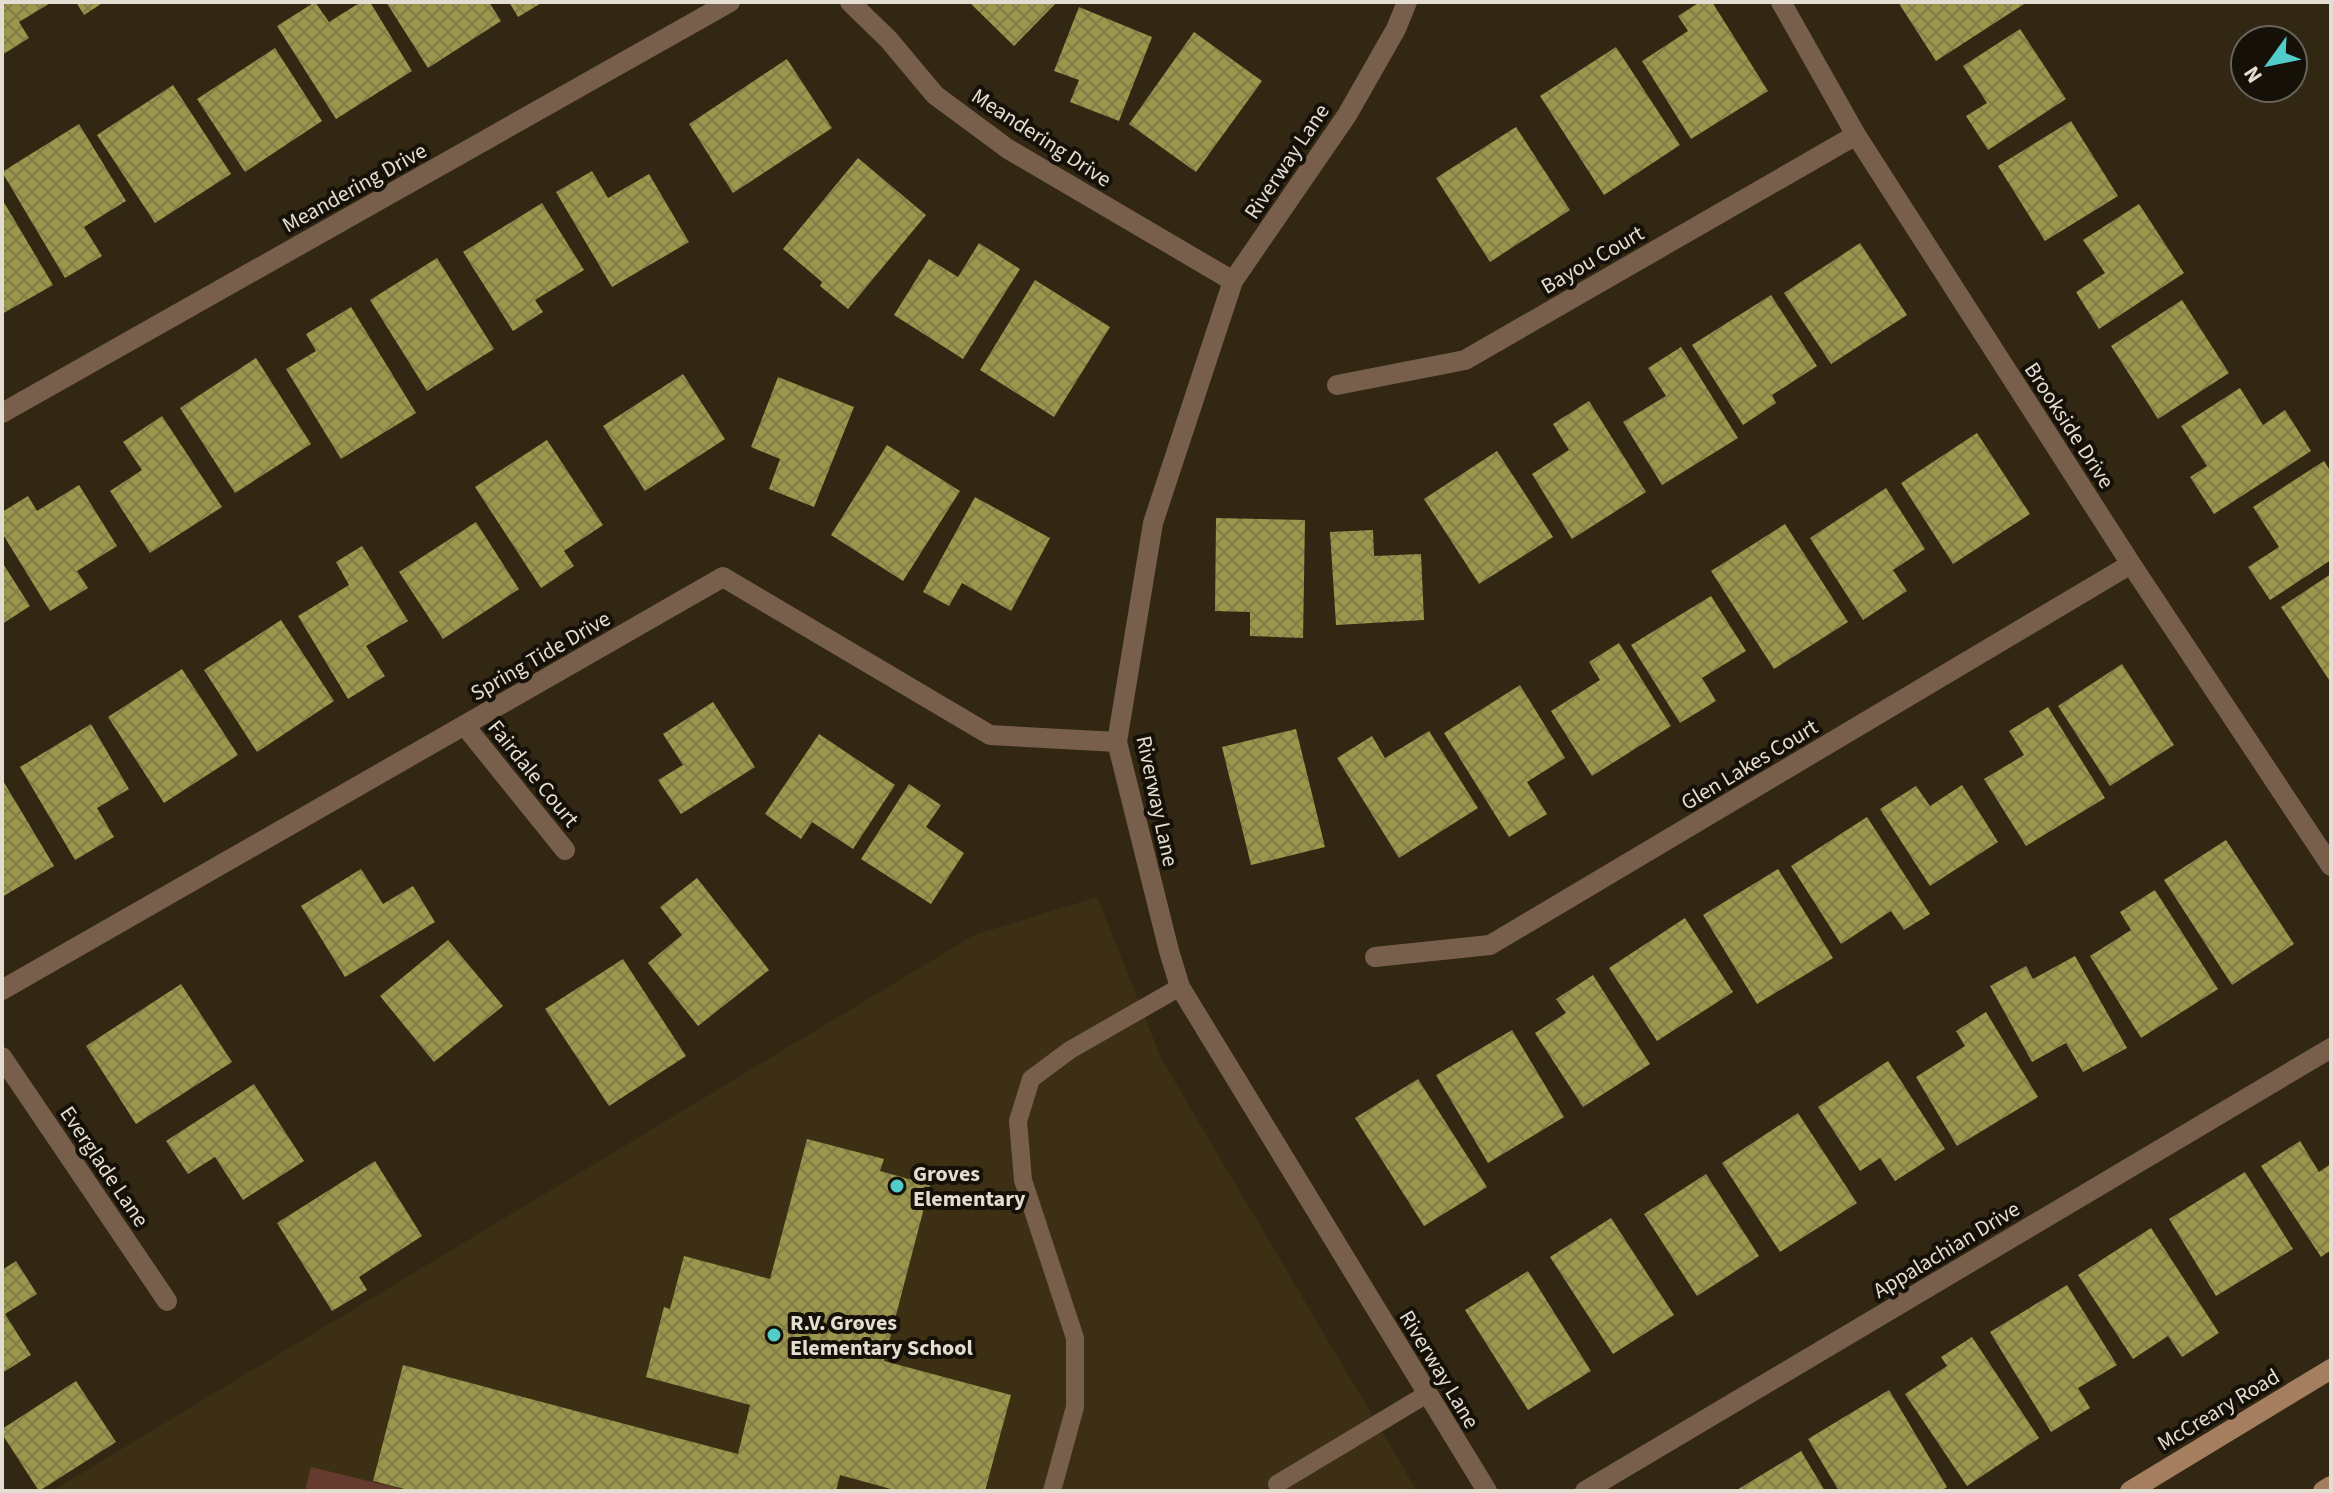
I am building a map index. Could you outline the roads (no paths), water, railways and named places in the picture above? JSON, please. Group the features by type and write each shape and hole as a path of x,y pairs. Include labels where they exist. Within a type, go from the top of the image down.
{"main road":[{"name":"McCreary Road","path":"2130,1491 2331,1369"},
{"path":"2323,1491 2331,1486"}],"street":[{"name":"Meandering Drive","path":"2,413 730,2"},
{"name":"Meandering Drive","path":"850,2 889,40 935,95 1008,149 1233,281"},
{"name":"Riverway Lane","path":"1407,2 1396,29 1347,115 1233,281 1153,523 1117,742 1180,987 1487,1491"},
{"name":"Brookside Drive","path":"1781,2 1856,135 2131,564 2331,866"},
{"name":"Bayou Court","path":"1337,385 1465,360 1856,135"},
{"name":"Glen Lakes Court","path":"1375,957 1490,945 2131,564"},
{"name":"Spring Tide Drive","path":"2,990 723,577 990,735 1117,742"},
{"name":"Fairdale Court","path":"465,726 565,850"},
{"name":"Appalachian Drive","path":"1585,1491 2331,1048"},
{"name":"Everglade Lane","path":"2,1057 167,1301"}],"lane":[{"path":"1052,1491 1075,1407 1075,1338 1023,1180 1018,1121 1031,1079 1070,1050 1180,987"},
{"path":"1277,1484 1427,1394"}],"place":[{"name":"Groves Elementary","path":"897,1186"},
{"name":"R.V. Groves Elementary School","path":"774,1335"}]}
